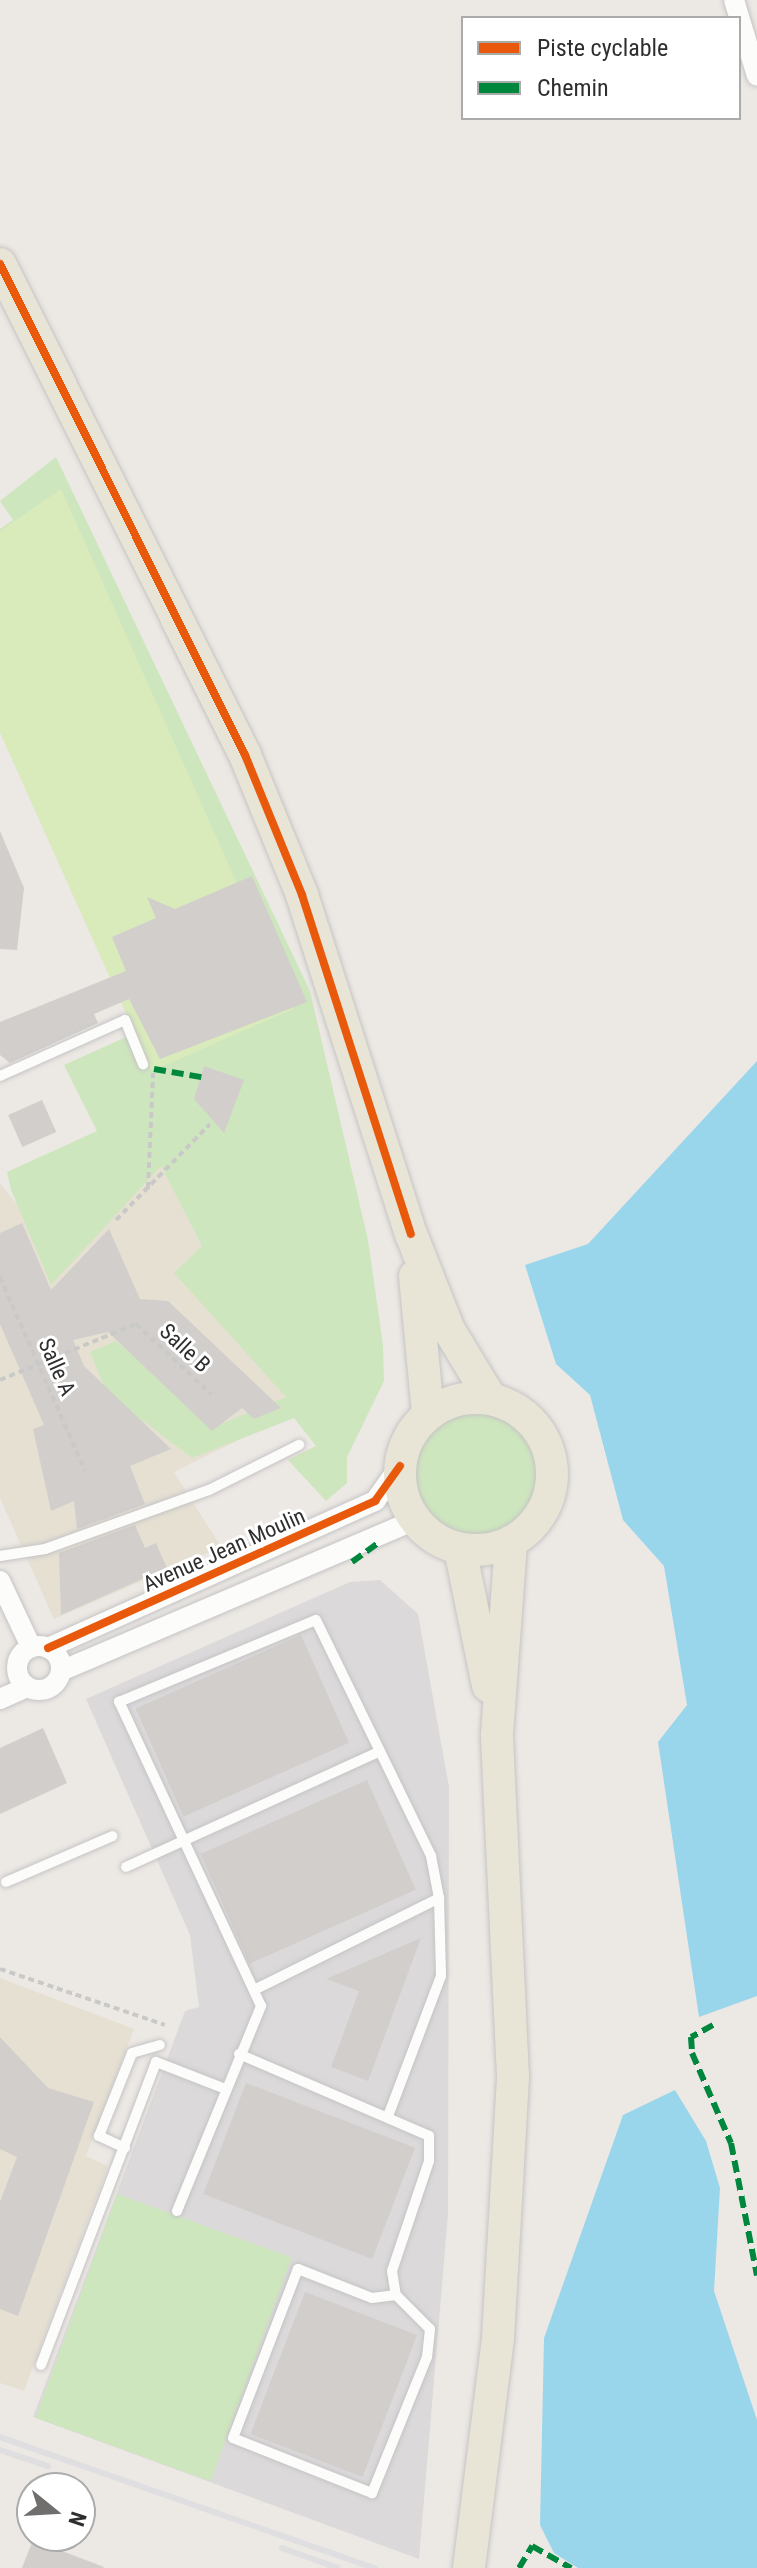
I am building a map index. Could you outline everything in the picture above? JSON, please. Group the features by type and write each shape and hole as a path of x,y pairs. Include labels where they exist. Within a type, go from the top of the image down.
{"main road":[{"path":"0,264 245,755 302,895 411,1234 449,1330 491,1399"},
{"path":"411,1234 428,1414"},
{"path":"491,1399 525,1415 551,1457 546,1506 511,1542 460,1549 415,1520 400,1466 409,1437 428,1414 454,1400 491,1399"},
{"path":"469,2568 498,2338 513,2077 497,1734 511,1542"},
{"path":"460,1549 497,1734"}],"street":[{"path":"741,23 757,76"},
{"name":"Avenue Jean Moulin","path":"39,1647 375,1501 400,1466"},
{"name":"Avenue Jean Moulin","path":"27,1687 48,1688 61,1671 415,1520"},
{"path":"0,1581 39,1647 61,1671"},
{"path":"0,1699 27,1687 8,1669 39,1647"}],"lane":[{"path":"0,1076 125,1020 143,1064"},
{"path":"0,1556 45,1549 209,1490 299,1445"},
{"path":"177,2211 223,2088 261,2006 119,1702 316,1620 431,1856 439,1898 441,1976 388,2116"},
{"path":"126,1867 380,1751"},
{"path":"6,1882 113,1836"},
{"path":"254,1990 439,1898"},
{"path":"125,2148 99,2136 132,2053 160,2045"},
{"path":"239,2054 429,2136 429,2161 392,2271 396,2295 430,2329 427,2357 372,2493 233,2438 298,2269 372,2298 396,2295"},
{"path":"41,2365 156,2062 223,2088"}],"path":[{"path":"143,1064 154,1066 148,1188"},
{"path":"116,1220 210,1124"},
{"path":"0,1380 38,1363"},
{"path":"0,1969 165,2025"}],"shaded area":[{"path":"154,1076 295,1412 174,1472 221,1547 54,1619 0,1498 0,1183 28,1218"},
{"path":"380,1580 418,1614 449,1787 448,2214 419,2559 33,2417 185,2011 199,2007 190,1935 86,1699 350,1582"},
{"path":"0,1978 134,2029 86,2156 108,2166 24,2391 0,2383"}],"green space":[{"path":"56,457 310,991 368,1240 383,1345 384,1381 347,1457 347,1483 326,1501 288,1460 316,1446 294,1418 192,1458 145,1422 121,1429 90,1352 116,1341 216,1426 286,1397 174,1273 202,1246 161,1166 51,1285 11,1190 7,1172 97,1131 64,1065 135,1033 0,732 0,529 13,520 0,501"},
{"path":"61,489 293,1009 152,1071 0,732 0,531"},
{"path":"478,1411 502,1416 522,1429 535,1449 540,1473 535,1497 522,1517 502,1530 478,1535 454,1530 434,1517 421,1497 416,1473 421,1449 434,1429 454,1416"},
{"path":"117,2194 292,2258 210,2481 36,2418"}],"water":[{"path":"757,1061 757,1996 699,2017 658,1742 687,1705 664,1566 623,1520 590,1395 556,1364 525,1265 588,1244"},
{"path":"675,2090 706,2141 720,2188 714,2291 757,2420 757,2568 578,2568 554,2553 540,2525 544,2338 623,2115"}],"building":[{"path":"0,831 24,888 17,950 0,949"},
{"path":"252,876 307,1002 160,1059 129,999 94,1014 98,1023 10,1063 0,1055 0,1022 126,971 112,937 156,918 147,897 175,909"},
{"path":"204,1066 244,1080 224,1133 194,1099"},
{"path":"42,1100 56,1132 22,1147 8,1115"},
{"path":"22,1223 51,1290 109,1229 140,1299 168,1301 281,1408 254,1419 242,1408 212,1431 108,1332 73,1340 84,1366 171,1449 130,1466 145,1504 77,1529 74,1501 51,1511 33,1429 44,1425 0,1324 0,1233"},
{"path":"135,1525 145,1548 156,1543 167,1568 61,1615 59,1553"},
{"path":"301,1635 349,1743 184,1816 136,1709"},
{"path":"43,1728 67,1783 0,1814 0,1748"},
{"path":"367,1780 416,1890 250,1964 201,1854"},
{"path":"421,1938 368,2081 331,2067 359,1991 326,1979"},
{"path":"0,2037 48,2088 94,2102 18,2316 0,2309 0,2202 17,2157 0,2149"},
{"path":"246,2083 415,2148 372,2259 203,2194"},
{"path":"305,2292 417,2335 363,2477 251,2434"},
{"path":"28,2552 65,2552 104,2567 103,2568 22,2568"}],"railway":[{"path":"0,2437 375,2568"},
{"path":"0,2450 48,2466"},
{"path":"282,2548 338,2568"}],"marked path":[{"path":"154,1069 201,1077"},
{"path":"352,1562 378,1543"},
{"path":"713,2025 691,2037 692,2053 731,2143 757,2275"},
{"path":"519,2568 532,2546 571,2568"}],"cycle path":[{"path":"0,264 245,755 302,895 411,1234"},
{"path":"48,1648 375,1501 400,1466"}]}
